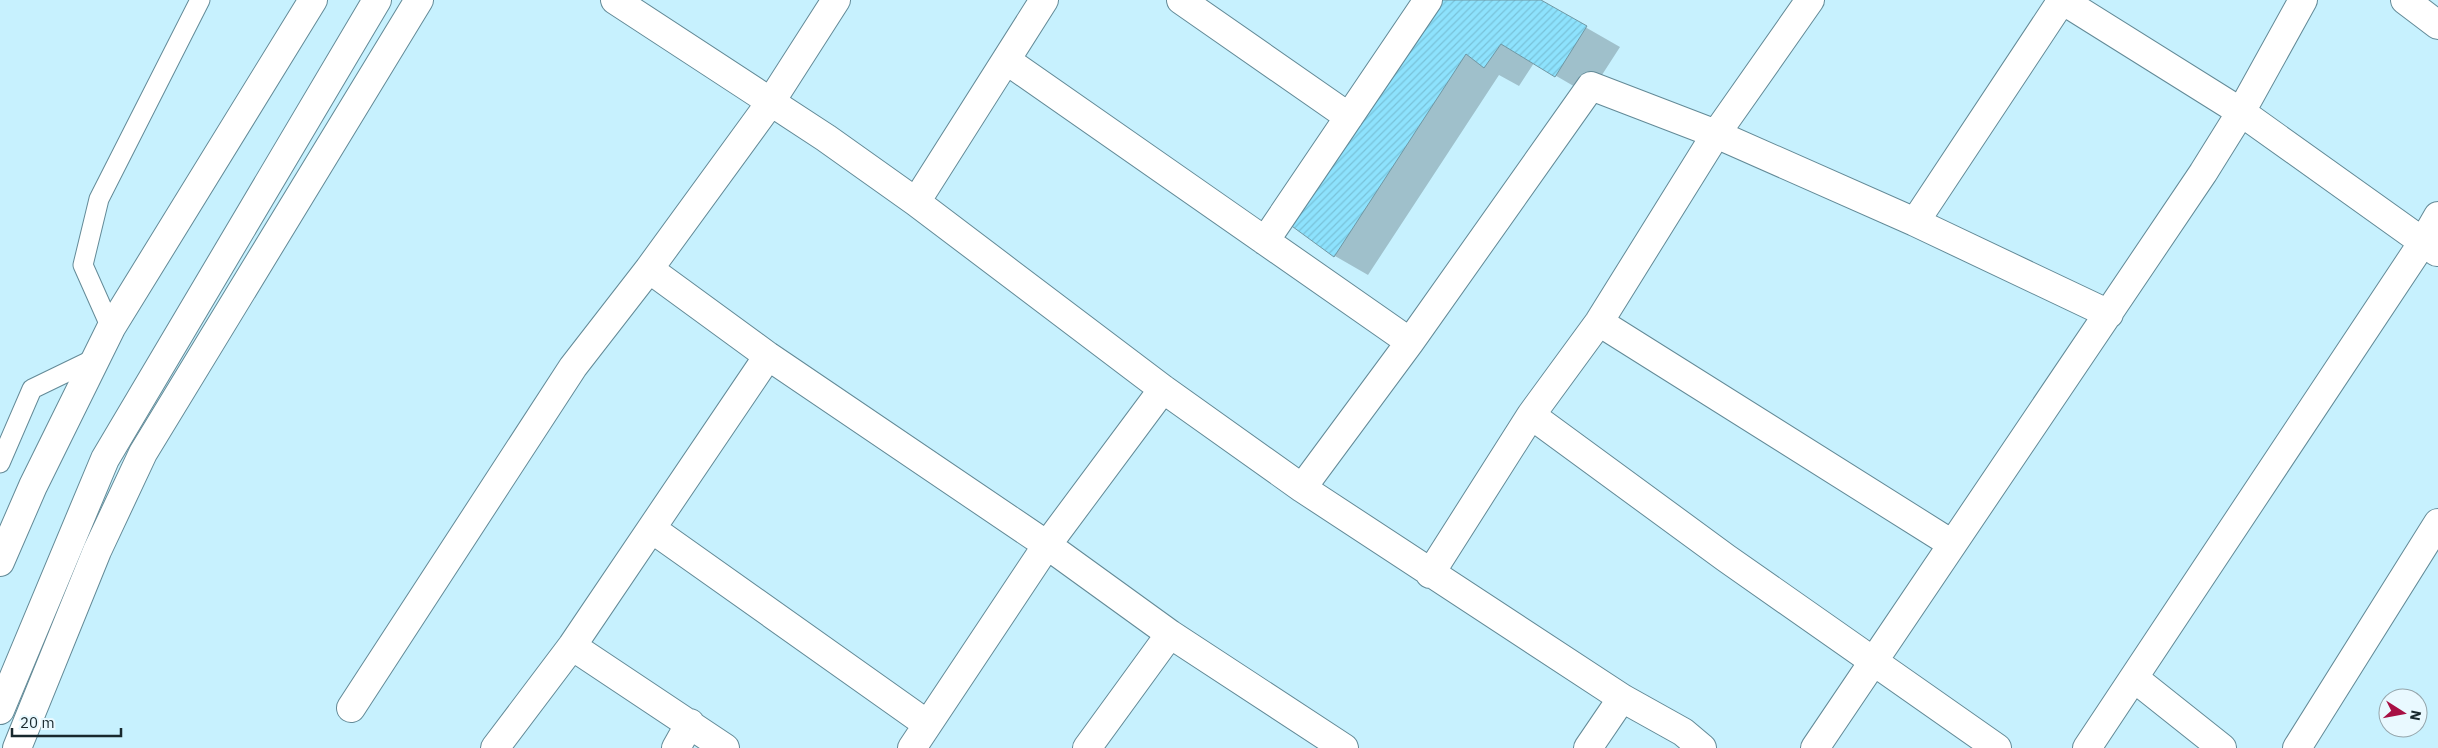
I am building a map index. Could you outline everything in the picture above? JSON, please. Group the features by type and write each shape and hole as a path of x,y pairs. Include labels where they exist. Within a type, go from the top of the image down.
{"street":[{"path":"0,562 33,486 110,328 313,0"},
{"path":"0,710 105,458 377,0"},
{"path":"17,748 97,551 144,453 419,0"},
{"path":"615,0 826,138 916,202 1163,389 1302,488 1430,574 1622,698 1683,732 1702,748"},
{"path":"351,708 573,368 649,269 770,103 836,0"},
{"path":"916,202 1044,0"},
{"path":"1181,0 1349,117"},
{"path":"1264,241 1428,0"},
{"path":"1430,574 1531,415 1599,322 1716,134 1810,0"},
{"path":"1916,222 2062,0 2241,112 2430,248"},
{"path":"1815,748 2109,314 2241,112 2304,0"},
{"path":"2405,0 2438,25"},
{"path":"1006,60 1410,342"},
{"path":"1302,488 1410,342 1591,86 1716,134 1916,222 2109,314"},
{"path":"2086,748 2430,248 2438,216"},
{"path":"649,269 768,356 1048,545 1170,634 1344,748"},
{"path":"1599,322 1952,544"},
{"path":"495,748 572,646 768,356"},
{"path":"912,748 1048,545 1163,389"},
{"path":"1531,415 1726,558 1997,748"},
{"path":"2297,748 2438,523"},
{"path":"652,530 927,724"},
{"path":"1087,748 1170,634"},
{"path":"572,646 725,748"},
{"path":"2134,678 2222,748"},
{"path":"1588,748 1622,698"},
{"path":"676,748 690,724"}],"lane":[{"path":"110,328 83,265 99,200 200,0"},
{"path":"0,463 32,389 96,358"}],"building":[{"path":"1436,0 1541,0 1587,26 1555,77 1501,44 1484,68 1466,54 1334,257 1289,224"}]}
